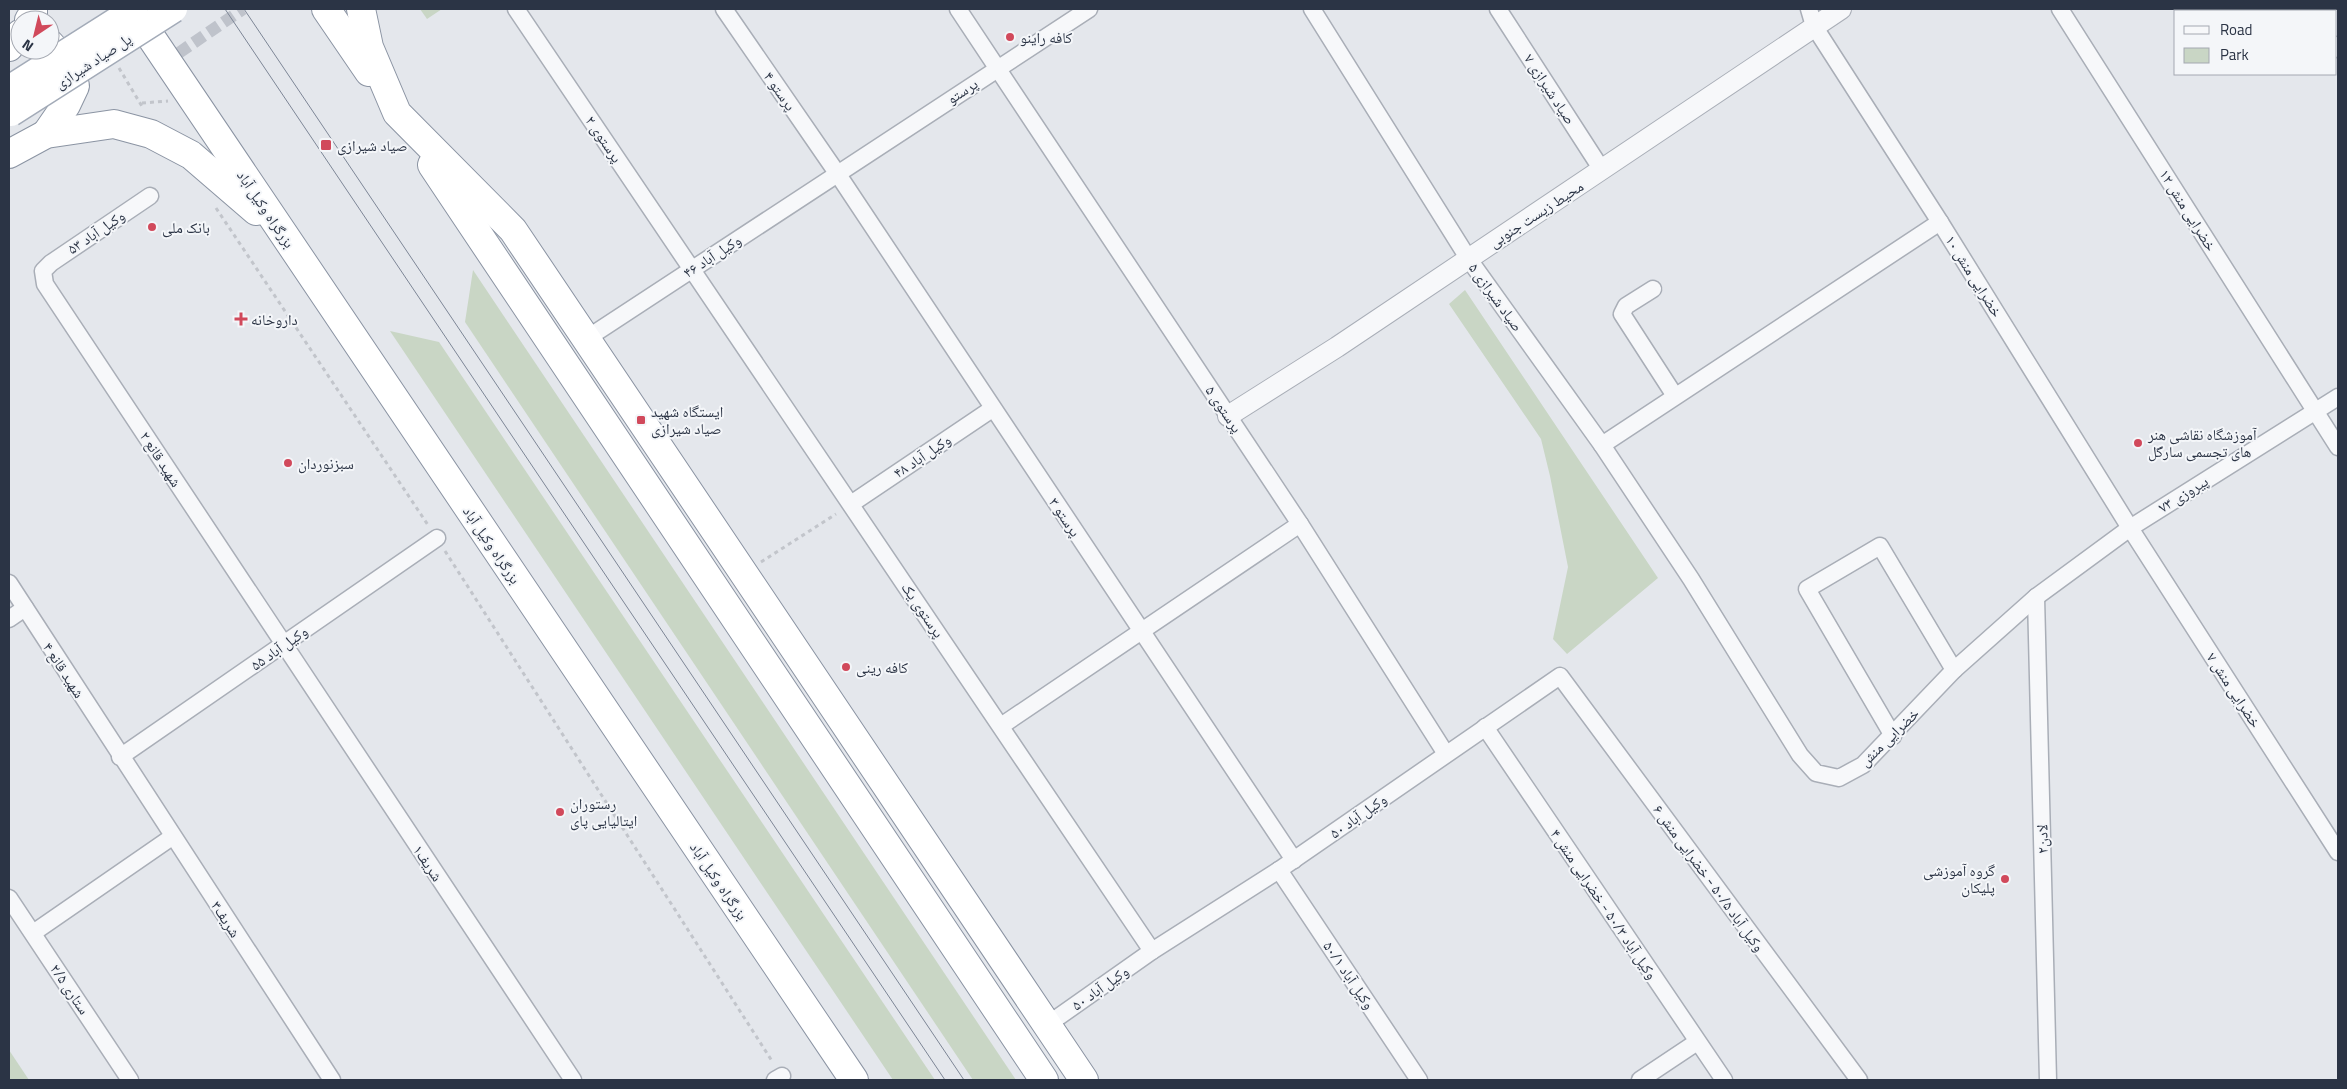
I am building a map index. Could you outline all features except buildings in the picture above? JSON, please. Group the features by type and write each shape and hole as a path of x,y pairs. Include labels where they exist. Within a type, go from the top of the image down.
{"highway":[{"name":"بزرگراه وکیل آباد","path":"134,9 282,234 854,1080"},
{"path":"326,9 1044,1080"},
{"path":"361,9 369,47 396,113 513,230 1081,1078"},
{"path":"46,134 66,105 75,86 70,66 60,55"},
{"path":"9,154 46,134 114,124 151,134 191,155 282,234"}],"main road":[{"name":"پل صیاد شیرازی","path":"10,101 134,9"},
{"name":"پل صیاد شیرازی","path":"10,101 174,9"}],"street":[{"name":"پرستوی ۲","path":"516,9 693,268"},
{"name":"پرستو ۴","path":"724,9 837,173"},
{"name":"پرستوی ۵","path":"958,9 1300,524 1446,754"},
{"name":"پرستو","path":"837,173 1089,9"},
{"name":"صیاد شیرازی ۵","path":"1312,9 1468,258 1602,445 1691,579"},
{"name":"صیاد شیرازی ۷","path":"1498,9 1602,170"},
{"name":"محیط زیست جنوبی","path":"1228,416 1337,347 1602,170 1812,17 1841,9"},
{"name":"خضرایی منش ۱۲","path":"2060,9 2338,448"},
{"name":"خضرایی منش ۱۰","path":"1812,17 2130,528"},
{"name":"۴۶ وکیل آباد","path":"586,339 837,173"},
{"name":"پرستو ۳","path":"837,173 992,409 1294,860"},
{"name":"وکیل آباد ۵۳","path":"44,271 51,263 150,196"},
{"path":"1602,445 1940,222"},
{"name":"پرستوی یک","path":"693,268 1152,951"},
{"name":"شهید قانع ۲","path":"44,271 45,284 283,645"},
{"path":"1653,289 1626,306 1622,314 1676,396"},
{"name":"پیروزی ۷۳","path":"2130,528 2338,397"},
{"name":"۴۸ وکیل آباد","path":"851,504 992,409"},
{"path":"1001,726 1300,524"},
{"name":"خضرایی منش","path":"1691,579 1800,755 1816,772 1839,778 1863,764 1954,670 2036,597 2130,528"},
{"name":"خضرایی منش ۷","path":"2130,528 2338,852"},
{"name":"۵۵ وکیل آباد","path":"120,757 437,538"},
{"path":"1892,736 1807,589 1880,546 1954,670"},
{"name":"شهید قانع ۴","path":"9,583 120,757"},
{"name":"لادن۲","path":"2036,597 2048,1080"},
{"path":"9,619 25,608"},
{"name":"شریف١","path":"283,645 573,1080"},
{"name":"۵۰ وکیل آباد","path":"1152,951 1294,860 1560,676"},
{"name":"وکیل آباد ۵۰/۵ - خضرایی منش ۶","path":"1560,676 1858,1080"},
{"name":"وکیل آباد ۵۰/۳ - خضرایی منش ۴","path":"1485,727 1724,1080"},
{"name":"شریف٣","path":"120,757 332,1080"},
{"path":"33,934 172,837"},
{"name":"وکیل آباد ۵۰/۱","path":"1279,870 1420,1080"},
{"name":"ستاری ۲/۵","path":"9,898 130,1080"},
{"name":"وکیل آباد ۵۰","path":"1047,1025 1152,951"},
{"path":"1640,1080 1698,1042"}],"path":[{"path":"142,104 168,101"},
{"path":"744,573 851,504"}],"green space":[{"path":"420,9 442,9 427,19"},
{"path":"473,270 1016,1080 973,1080 465,322"},
{"path":"1465,290 1658,578 1567,654 1553,639 1568,567 1541,439 1449,304"},
{"path":"390,331 439,342 935,1080 893,1080"},
{"path":"9,1050 29,1080 9,1080"}],"tunnel":[{"path":"164,63 243,9"}],"tram line":[{"path":"225,9 945,1080"},
{"path":"244,9 964,1080"}],"place":[{"name":"کافه راینو","path":"1010,37"},
{"name":"صیاد شیرازی","path":"326,145"},
{"name":"بانک ملی","path":"152,227"},
{"name":"داروخانه","path":"241,319"},
{"name":"ایستگاه شهید صیاد شیرازی","path":"641,420"},
{"name":"آموزشگاه نقاشی هنر های تجسمی سارگل","path":"2138,443"},
{"name":"سبزنوردان","path":"288,463"},
{"name":"کافه رینی","path":"846,667"},
{"name":"رستوران ایتالیایی پای","path":"560,812"},
{"name":"گروه آموزشی پلیکان","path":"2005,879"}]}
